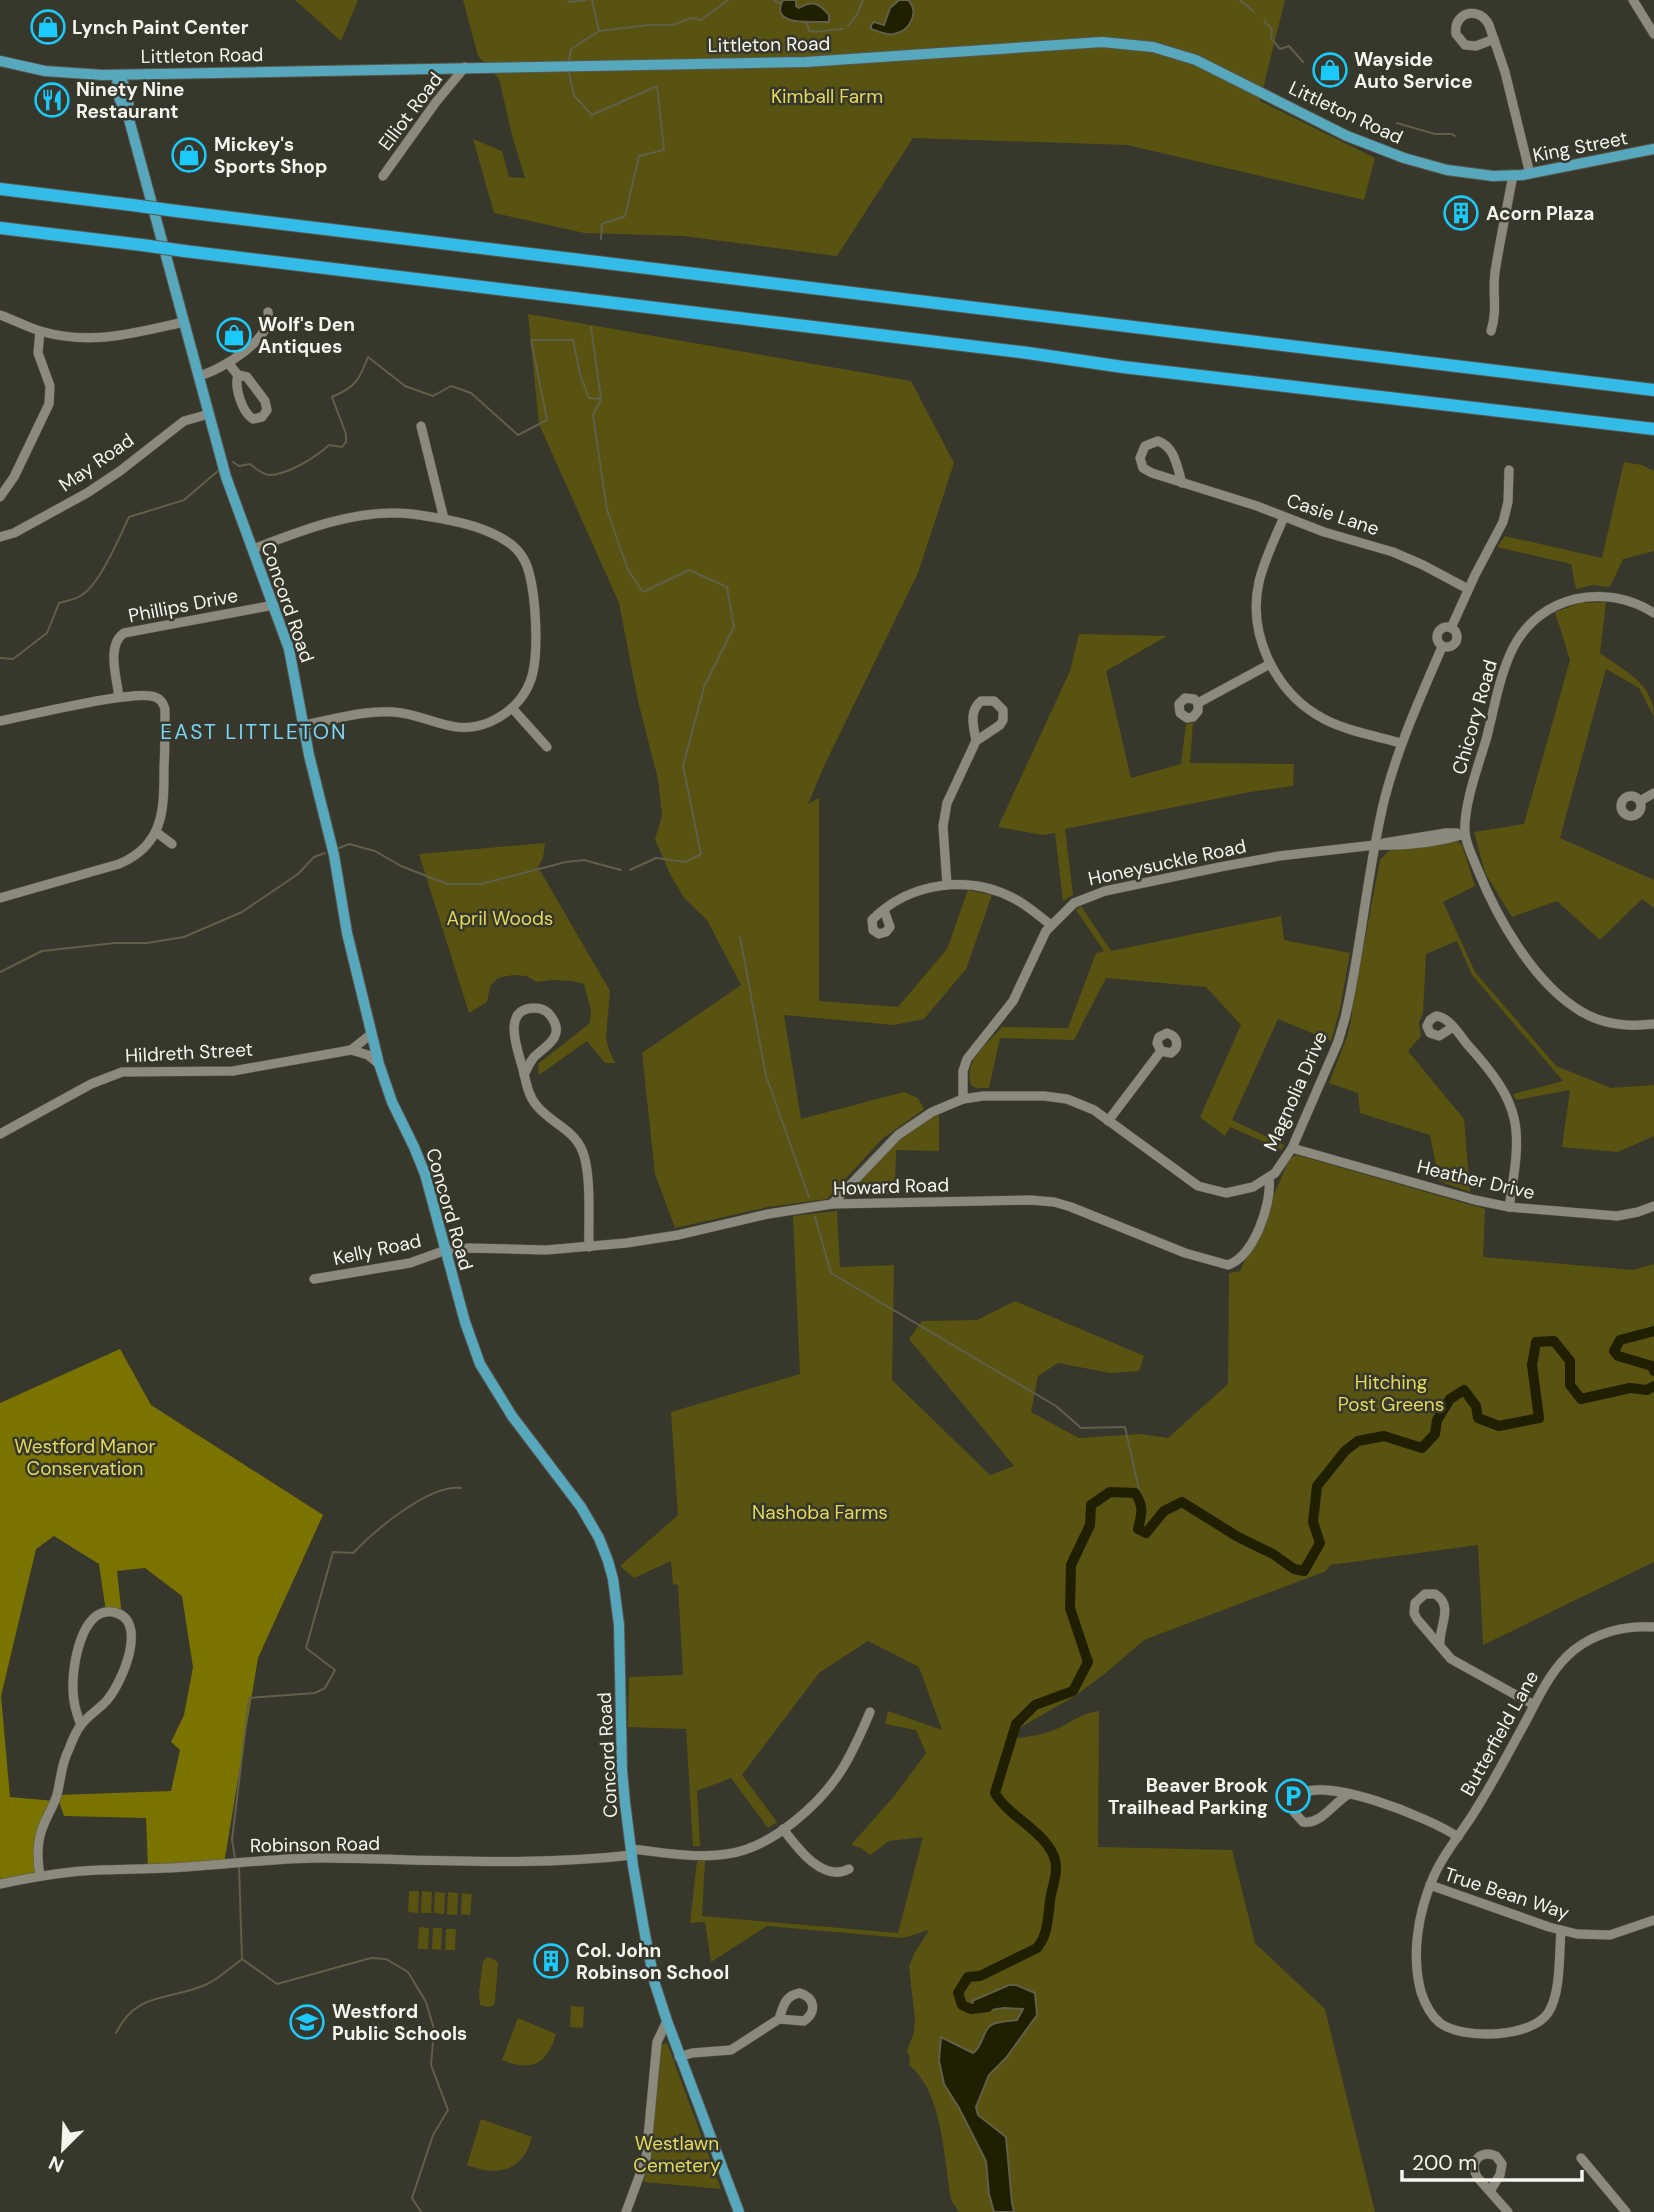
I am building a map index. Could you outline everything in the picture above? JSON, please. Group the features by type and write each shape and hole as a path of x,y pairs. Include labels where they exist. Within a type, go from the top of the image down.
{"highway":[{"path":"0,189 1654,390"},
{"path":"0,228 1028,353 1136,369 1654,429"}],"main road":[{"name":"Littleton Road","path":"0,61 57,72 118,75 806,62 1091,42 1142,45 1204,63 1347,136 1404,158 1447,170 1485,175 1513,175"},
{"name":"Concord Road","path":"118,75 116,85 121,106 127,112 226,477 289,649 309,755 334,855 347,933 379,1064 392,1102 415,1147 425,1174 465,1322 480,1364 512,1416 581,1507 599,1538 608,1561 619,1625 622,1770 631,1852 655,1984 679,2057 738,2212"},
{"name":"King Street","path":"1513,175 1654,149"}],"street":[{"path":"1633,0 1654,34"},
{"path":"1494,39 1476,46 1465,45 1456,34 1456,23 1466,13 1480,14 1488,22 1494,39 1508,84 1530,174"},
{"name":"Elliot Road","path":"383,176 436,102 465,67"},
{"path":"1491,331 1496,314 1495,272 1513,175"},
{"path":"199,376 212,373 228,363 263,332 269,323 268,312"},
{"path":"0,315 40,331 75,337 107,338 184,322"},
{"path":"0,497 14,477 49,404 50,386 38,353 40,331"},
{"path":"228,363 238,375 237,384 245,413 253,419 262,417 266,413 267,404 249,379 238,375"},
{"name":"May Road","path":"0,537 14,533 87,493 184,421 209,414"},
{"path":"421,426 444,519"},
{"name":"Casie Lane","path":"1182,483 1168,446 1158,441 1145,446 1140,458 1146,470 1182,483 1284,517 1324,532 1403,556 1468,589"},
{"name":"Magnolia Drive","path":"1451,628 1503,522 1508,502 1509,470"},
{"path":"253,549 310,528 369,515 408,514 468,525 509,542 519,551 528,568 536,644 535,663 527,688 512,708 491,722 466,728 449,727 405,713 385,712 304,724"},
{"path":"1284,517 1262,571 1257,598 1260,638 1270,664 1284,686 1314,713 1337,724 1401,743"},
{"name":"Chicory Road","path":"1654,613 1620,598 1581,597 1568,600 1545,612 1525,629 1507,664 1471,794 1465,834 1482,881 1508,931 1534,968 1557,993 1583,1013 1597,1019 1628,1026 1654,1024"},
{"name":"Phillips Drive","path":"119,697 114,649 116,639 124,633 274,606"},
{"name":"Magnolia Drive","path":"1443,628 1451,628 1457,634 1455,643 1448,648 1442,647 1437,642 1437,634 1443,628"},
{"name":"Magnolia Drive","path":"832,1204 898,1135 932,1112 963,1099 983,1096 1055,1097 1080,1104 1108,1121 1182,1176 1208,1190 1236,1192 1269,1179 1292,1148 1338,1042 1345,1018 1385,797 1401,743 1442,647"},
{"path":"1198,703 1270,664"},
{"path":"0,722 119,697 153,696 164,705 164,807 156,832 142,850 124,862 0,898"},
{"path":"947,885 944,813 976,741 1003,720 1001,707 994,701 981,701 974,709 976,741"},
{"path":"512,708 547,747"},
{"path":"1640,801 1654,793"},
{"path":"156,832 172,844"},
{"path":"1375,845 1446,833 1465,834"},
{"name":"Honeysuckle Road","path":"963,1099 963,1071 967,1059 1013,1001 1042,938 1051,925 1074,903 1105,891 1249,861 1375,845"},
{"path":"884,910 910,894 947,885 971,885 995,890 1017,900 1051,925"},
{"path":"524,1075 532,1060 551,1044 555,1036 553,1019 540,1009 532,1008 517,1017 514,1038 524,1075 530,1095 535,1104 572,1134 583,1152 587,1167 589,1247"},
{"path":"1453,1027 1497,1078 1514,1114 1517,1155 1509,1208"},
{"name":"Hildreth Street","path":"0,1134 91,1084 122,1072 233,1071 352,1050 370,1035"},
{"path":"352,1050 368,1055 379,1064"},
{"path":"1108,1121 1161,1051"},
{"name":"Heather Drive","path":"1292,1148 1509,1208 1617,1216 1654,1206"},
{"name":"Howard Road","path":"446,1250 546,1250 652,1240 755,1216 832,1204 1030,1200 1054,1202 1086,1212 1185,1253 1228,1265 1240,1259 1255,1234 1269,1203 1269,1179"},
{"name":"Kelly Road","path":"314,1279 410,1263 446,1250"},
{"path":"1440,1646 1445,1603 1439,1595 1425,1594 1416,1600 1414,1613 1417,1619 1440,1646 1455,1662 1534,1705"},
{"path":"40,1877 38,1853 41,1832 55,1801 65,1756 81,1725 108,1699 129,1658 130,1628 122,1617 114,1613 101,1613 90,1621 76,1653 73,1688 81,1725"},
{"name":"Butterfield Lane","path":"1430,1885 1439,1865 1475,1812 1534,1705 1563,1660 1583,1643 1617,1630 1654,1627"},
{"name":"Robinson Road","path":"0,1884 98,1870 300,1858 443,1862 581,1859 631,1852 729,1854 751,1848 783,1829 820,1797 849,1757 870,1712"},
{"path":"1349,1794 1314,1822 1303,1822 1294,1812 1294,1801 1302,1791 1349,1794 1418,1815 1458,1837"},
{"path":"783,1829 817,1865 837,1873 849,1869"},
{"path":"1430,1885 1418,1934 1419,1982 1430,2013 1453,2030 1466,2033 1517,2032 1532,2027 1543,2019 1552,2007 1556,1993 1561,1930"},
{"name":"True Bean Way","path":"1430,1885 1561,1930 1585,1934 1610,1935 1654,1920"},
{"path":"679,2057 731,2050 779,2019"},
{"path":"626,2212 646,2158 657,2042 667,2021"},
{"path":"1581,2158 1626,2212"},
{"path":"1490,2191 1508,2212"}],"green space":[{"path":"295,0 358,0 341,41"},
{"name":"Kimball Farm","path":"463,0 1285,0 1260,101 1375,158 1364,200 1127,145 913,138 837,256 683,236 584,233 494,213 473,139 502,151 509,177 525,178 499,79 478,56"},
{"path":"528,314 911,381 954,463 918,573 808,804 819,798 819,1001 898,1007 947,949 968,890 992,895 966,969 924,1019 894,1025 784,1015 801,1119 904,1092 918,1098 924,1109 882,1139 827,1199 768,1207 675,1228 655,1174 642,1053 741,985 707,920 684,898 655,839 662,816 658,779 638,701 619,603 539,424"},
{"path":"1624,462 1642,465 1654,471 1654,551 1623,559 1610,587 1593,585 1576,589 1571,564 1497,547 1505,536 1602,558"},
{"path":"1606,602 1600,653 1628,672 1643,687 1653,705 1654,717 1639,688 1606,669 1560,838 1654,880 1654,908 1642,899 1600,940 1557,901 1512,917 1485,873 1474,832 1524,824 1570,660 1555,612 1580,603"},
{"path":"1079,634 1167,636 1106,671 1131,778 1181,764 1186,724 1193,723 1190,763 1294,764 1293,786 1065,829 1073,895 1063,901 1055,833 1043,835 998,827 1070,671"},
{"path":"1456,840 1462,845 1475,886 1443,902 1475,972 1556,1066 1611,1088 1654,1085 1654,1136 1618,1152 1562,1147 1570,1090 1516,1100 1513,1094 1563,1081 1472,975 1457,941 1426,954 1423,1013 1419,1022 1421,1036 1408,1051 1464,1119 1470,1192 1439,1181 1430,1135 1360,1113 1358,1093 1329,1083 1351,1021 1380,860 1392,848"},
{"name":"April Woods","path":"545,843 543,858 538,867 610,991 606,1038 615,1063 605,1063 587,1041 539,1075 538,1064 590,1023 591,1011 584,984 552,980 537,982 526,976 513,975 498,978 490,986 487,1002 469,1013 419,854"},
{"path":"1081,906 1111,951 1281,916 1284,940 1350,953 1331,1041 1278,1019 1232,1120 1284,1145 1282,1150 1230,1127 1225,1136 1200,1117 1241,1025 1206,987 1106,978 1074,1040 1000,1038 989,1088 976,1088 971,1085 969,1076 974,1060 1002,1027 1068,1028 1096,953 1104,951 1076,910"},
{"path":"939,1106 939,1151 896,1150 895,1194 836,1197 885,1142"},
{"path":"1297,1155 1485,1209 1483,1257 1633,1270 1654,1264 1654,1562 1483,1645 1478,1545 1330,1565 1326,1571 1144,1640 1075,1696 1016,1730 1015,1738 1038,1735 1050,1732 1083,1715 1099,1711 1098,1847 1232,1850 1255,1943 1325,2009 1375,2212 959,2212 951,2200 944,2147 935,2109 929,2092 909,2065 907,2051 914,2032 915,2019 909,1967 929,1930 903,1938 767,1926 711,1962 705,1922 690,1923 697,1861 705,1861 702,1916 898,1933 923,1837 889,1841 870,1855 851,1845 895,1795 926,1753 916,1730 885,1724 888,1711 942,1730 919,1667 868,1641 819,1673 742,1775 777,1822 768,1828 731,1778 697,1791 700,1846 693,1846 686,1729 628,1727 629,1677 683,1675 678,1585 673,1584 671,1561 634,1578 620,1566 678,1515 671,1412 800,1374 793,1216 837,1211 840,1267 894,1265 892,1380 990,1475 1014,1466 909,1339 922,1321 977,1320 1015,1301 1144,1356 1139,1371 1110,1373 1058,1363 1038,1376 1031,1412 1079,1438 1140,1434 1168,1438 1228,1384 1229,1273 1240,1271 1290,1158"},
{"name":"Westford Manor Conservation","path":"120,1349 151,1405 323,1515 258,1658 224,1864 148,1869 146,1818 64,1816 57,1795 171,1791 180,1750 171,1742 184,1715 193,1667 182,1596 145,1568 117,1571 122,1617 106,1612 99,1564 54,1536 36,1549 1,1696 10,1797 55,1801 39,1843 40,1876 1,1884 0,1403"},
{"path":"409,1891 419,1891 418,1913 408,1912"},
{"path":"422,1891 432,1892 431,1913 421,1913"},
{"path":"435,1892 445,1893 444,1914 434,1913"},
{"path":"448,1892 458,1893 457,1915 447,1914"},
{"path":"462,1893 472,1894 470,1915 461,1914"},
{"path":"419,1927 429,1928 428,1949 418,1949"},
{"path":"433,1928 442,1928 441,1950 432,1949"},
{"path":"446,1929 456,1929 455,1950 445,1950"},
{"path":"488,1957 498,1963 494,2005 488,2007 480,2005 479,1992 483,1961"},
{"path":"571,2006 584,2007 583,2028 570,2027"},
{"path":"518,2018 556,2034 548,2052 537,2063 522,2065 502,2060"},
{"name":"Westlawn Cemetery","path":"667,2043 721,2189 644,2182 659,2045"},
{"path":"481,2119 532,2137 522,2158 507,2169 498,2171 467,2165"}],"shaded area":[{"path":"783,0 796,0 796,6 799,8 808,4 819,5 829,15 829,22 788,19 782,15 780,9"},
{"path":"899,0 908,0 912,5 913,15 909,25 900,32 891,34 871,29 874,22 884,25 890,8"},
{"path":"1009,1985 1035,1993 1037,2015 1006,2058 989,2075 976,2107 978,2115 1006,2137 1014,2212 994,2212 989,2194 986,2161 944,2084 939,2061 941,2037 973,2053 989,2026 1017,2020 1023,2009 1004,2008 977,2012 972,2001"}],"waterway":[{"path":"568,0 587,0"},
{"path":"569,61 571,49 599,31 592,0"},
{"path":"599,31 673,25 690,18 701,20 728,0"},
{"path":"774,0 780,3"},
{"path":"848,26 863,0"},
{"path":"1240,0 1254,12"},
{"path":"1264,21 1272,29 1271,38 1280,49 1289,46 1303,62"},
{"path":"807,23 809,31 843,29"},
{"path":"569,73 574,96 592,115 657,86 664,150 639,156 625,216 602,224 601,239"},
{"path":"1397,123 1435,134 1455,136"},
{"path":"591,327 601,399 593,415 607,510 628,570 643,592 689,570 727,587 734,627 704,687 683,766 701,854 686,862 656,858 630,870"},
{"path":"233,462 239,466 250,464 267,475 276,474 301,464 329,445 342,447 346,442 346,434 332,397 355,382 368,357 405,386 433,396 451,386 471,393 518,435 547,420 531,340 573,340 580,374 589,398 601,399"},
{"path":"0,658 13,659 47,633 59,603 87,591 108,560 129,517 184,500 218,471"},
{"path":"339,848 349,844 375,851 401,866 447,884 481,884 566,862 584,860 621,870"},
{"path":"0,972 42,951 115,943 147,943 184,937 242,912 298,874 314,857 325,853"},
{"path":"740,937 766,1076 809,1197"},
{"path":"815,1217 831,1273 1056,1406 1081,1428 1125,1427 1142,1503"},
{"path":"1654,1331 1620,1340 1614,1351 1618,1356 1652,1366 1654,1371"},
{"path":"988,2007 971,2009 962,2005 958,1993 968,1977 980,1976 1037,1948 1047,1926 1056,1873 1054,1857 1041,1837 995,1793 1016,1724 1035,1705 1073,1691 1088,1662 1070,1608 1071,1565 1090,1525 1091,1505 1110,1492 1135,1493 1141,1510 1138,1529 1146,1533 1164,1511 1182,1502 1294,1569 1304,1571 1320,1543 1313,1522 1317,1486 1345,1451 1358,1441 1384,1436 1422,1448 1435,1434 1437,1420 1450,1399 1464,1390 1476,1406 1478,1418 1499,1426 1539,1418 1532,1365 1536,1342 1554,1341 1570,1361 1570,1385 1581,1399 1630,1388 1647,1390 1654,1386"},
{"path":"235,1858 232,1840 249,1698 315,1693 325,1688 335,1670 306,1648 333,1552 353,1553 374,1533 418,1501 434,1493 461,1488"},
{"path":"239,1866 242,1959 277,1984 371,1958 386,1959 408,1972 426,2002 434,2029 431,2065 448,2110 433,2135 412,2198 421,2212"},
{"path":"116,2033 124,2020 144,2004 205,1985 241,1960"}],"place":[{"name":"Lynch Paint Center","path":"48,27"},
{"name":"Wayside Auto Service","path":"1330,70"},
{"name":"Ninety Nine Restaurant","path":"52,100"},
{"name":"Mickey's Sports Shop","path":"189,155"},
{"name":"Acorn Plaza","path":"1461,213"},
{"name":"Wolf's Den Antiques","path":"234,335"},
{"name":"Beaver Brook Trailhead Parking","path":"1293,1796"},
{"name":"Col. John Robinson School","path":"551,1961"},
{"name":"Westford Public Schools","path":"307,2022"}],"district":[{"name":"EAST LITTLETON","path":"254,732"}],"park label":[{"name":"Hitching Post Greens","path":"1391,1393"},
{"name":"Nashoba Farms","path":"820,1512"}]}
